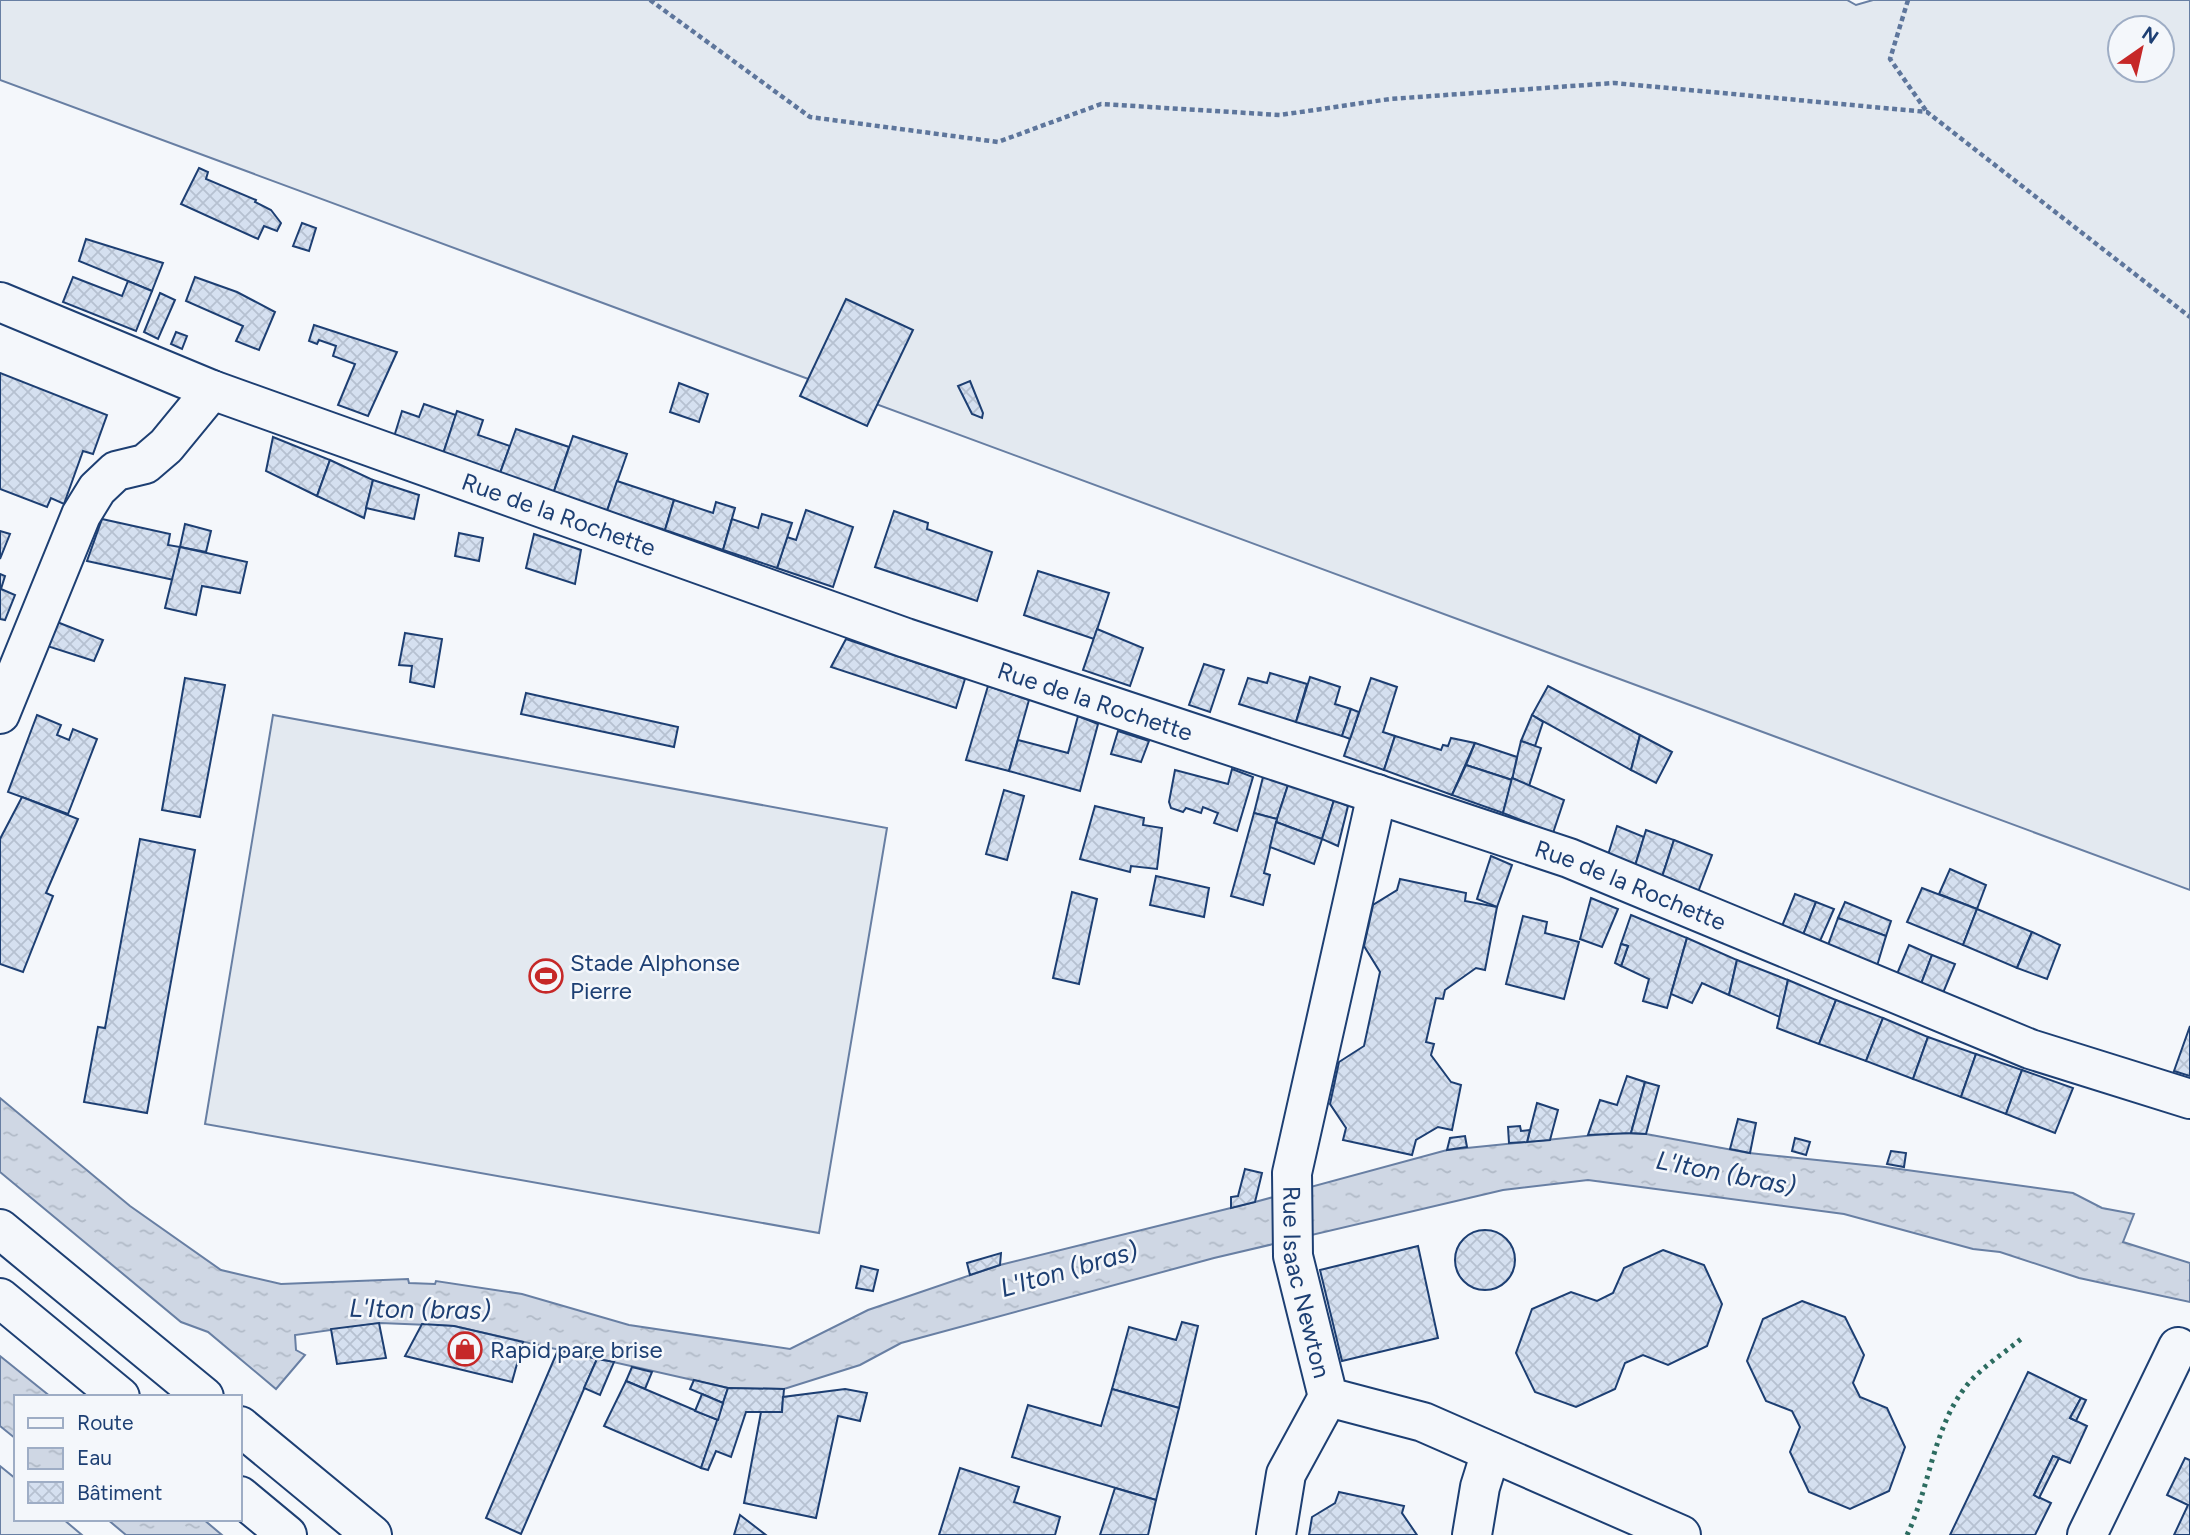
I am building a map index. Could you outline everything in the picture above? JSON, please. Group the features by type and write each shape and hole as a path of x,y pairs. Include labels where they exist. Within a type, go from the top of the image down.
{"street":[{"name":"Rue de la Rochette","path":"0,302 212,390 893,634 1569,858 2030,1049 2190,1099"},
{"path":"0,714 81,515 97,489 116,471 145,464 166,446 212,390"},
{"name":"Rue Isaac Newton","path":"1377,794 1292,1173 1293,1256 1328,1397 1423,1422 1681,1535"},
{"path":"0,1229 202,1395"},
{"path":"0,1298 118,1395"},
{"path":"2087,1535 2178,1347"},
{"path":"1276,1535 1286,1474 1328,1397"},
{"path":"242,1428 372,1535"},
{"path":"1472,1535 1479,1487 1491,1452"},
{"path":"242,1498 287,1535"}],"path":[{"path":"650,0 810,117 998,142 1101,104 1280,115 1390,99 1614,83 1927,112"},
{"path":"1908,0 1890,59 1927,112 2190,317"}],"shaded area":[{"path":"0,0 1847,0 1856,5 1873,0 2190,0 2190,890 0,80"},
{"name":"Stade Alphonse Pierre","path":"273,715 887,828 819,1233 205,1124"},
{"path":"0,1466 14,1477 14,1521 65,1521 82,1535 0,1535"}],"water":[{"name":"L'Iton (bras)","path":"0,1098 130,1206 221,1270 281,1284 408,1279 409,1283 435,1284 436,1281 522,1294 629,1325 790,1349 868,1310 1000,1265 1255,1202 1447,1150 1615,1133 1646,1134 1749,1153 1885,1167 2073,1193 2102,1208 2134,1214 2123,1242 2190,1263 2190,1302 2079,1278 2000,1252 1973,1249 1844,1214 1588,1180 1503,1190 1214,1258 901,1343 860,1365 784,1389 728,1388 454,1326 380,1323 295,1335 296,1350 305,1355 276,1389 208,1332 181,1322 0,1172"},
{"path":"0,1356 49,1395 14,1395 14,1437 0,1426"},
{"path":"109,1521 205,1521 222,1535 126,1535"}],"building":[{"path":"199,168 208,172 206,179 256,200 255,202 271,210 281,223 277,231 264,226 258,239 181,204"},
{"path":"302,223 316,228 309,251 293,246"},
{"path":"86,239 163,263 152,291 79,261"},
{"path":"73,277 122,296 128,281 152,291 136,331 63,302"},
{"path":"195,277 237,292 275,312 259,350 236,341 243,326 186,301"},
{"path":"160,293 175,300 158,339 144,332"},
{"path":"846,299 913,330 867,426 800,396"},
{"path":"314,325 397,352 368,416 338,405 355,364 333,356 336,346 319,340 317,344 309,341"},
{"path":"176,332 187,336 182,349 171,344"},
{"path":"0,373 107,415 93,454 83,451 64,504 51,498 47,507 0,489"},
{"path":"970,381 983,413 982,418 972,414 958,386"},
{"path":"679,383 708,394 699,422 670,412"},
{"path":"424,404 456,415 442,457 393,440 402,411 419,417"},
{"path":"457,411 483,420 478,435 510,446 499,476 442,457"},
{"path":"516,429 569,447 553,494 499,476"},
{"path":"573,436 627,454 607,511 553,494"},
{"path":"273,437 330,460 317,496 266,471"},
{"path":"330,460 373,480 364,518 317,496"},
{"path":"373,480 419,495 414,519 366,508"},
{"path":"617,481 674,500 665,530 607,511"},
{"path":"674,500 713,513 716,502 735,508 723,550 665,530"},
{"path":"806,510 853,527 833,587 777,568 787,537 796,540"},
{"path":"894,511 928,523 927,529 992,552 977,601 875,567"},
{"path":"762,514 792,523 777,568 723,550 732,519 758,528"},
{"path":"102,519 170,534 168,545 180,547 174,580 87,561"},
{"path":"185,524 211,531 206,552 180,547"},
{"path":"0,531 10,534 0,559"},
{"path":"459,533 483,538 479,561 455,556"},
{"path":"534,534 581,550 575,584 526,568"},
{"path":"180,547 247,562 240,593 202,586 196,615 165,608"},
{"path":"1038,571 1109,593 1094,639 1024,615"},
{"path":"0,574 5,576 1,589 15,595 5,620 0,619"},
{"path":"57,622 103,640 94,661 47,646"},
{"path":"1097,629 1143,648 1130,686 1083,670"},
{"path":"405,633 442,639 434,687 410,682 412,666 399,665"},
{"path":"846,639 965,679 956,708 831,667"},
{"path":"1204,664 1224,670 1210,712 1189,705"},
{"path":"1270,673 1307,684 1296,722 1239,704 1248,678 1267,683"},
{"path":"1310,677 1340,687 1335,704 1351,709 1342,736 1296,722"},
{"path":"185,678 225,685 200,817 162,810"},
{"path":"1371,678 1397,687 1383,732 1395,736 1384,770 1344,756"},
{"path":"988,686 1029,700 1009,771 966,760"},
{"path":"1548,686 1640,735 1631,770 1532,715"},
{"path":"526,693 678,727 674,747 521,714"},
{"path":"1351,709 1359,712 1350,739 1342,736"},
{"path":"37,715 61,725 57,735 69,740 73,729 97,739 68,814 8,792"},
{"path":"1532,715 1543,722 1535,746 1521,741"},
{"path":"1078,716 1098,724 1080,791 1009,771 1018,740 1068,753"},
{"path":"1118,731 1149,741 1141,762 1111,754"},
{"path":"1640,735 1672,752 1656,783 1631,770"},
{"path":"1395,736 1441,750 1443,745 1448,746 1451,738 1475,743 1452,795 1384,770"},
{"path":"1521,741 1541,748 1529,786 1512,778"},
{"path":"1475,743 1517,757 1512,780 1466,765"},
{"path":"1466,765 1512,780 1503,813 1452,795"},
{"path":"1232,769 1253,777 1237,831 1214,823 1218,813 1203,807 1201,813 1186,808 1183,812 1171,808 1169,802 1175,770 1228,784"},
{"path":"1263,777 1288,785 1277,819 1254,813"},
{"path":"1512,778 1564,800 1553,833 1503,813"},
{"path":"1288,785 1334,800 1322,839 1276,822"},
{"path":"1004,790 1024,796 1007,860 986,854"},
{"path":"22,797 78,819 46,893 53,896 23,972 0,964 0,839"},
{"path":"1334,800 1348,806 1338,846 1322,839"},
{"path":"1095,806 1144,818 1143,825 1162,828 1157,869 1131,866 1130,872 1080,859"},
{"path":"1254,813 1277,819 1264,873 1270,875 1263,905 1231,896"},
{"path":"1276,822 1322,839 1314,864 1270,847"},
{"path":"1617,826 1644,837 1635,866 1608,855"},
{"path":"1646,830 1674,840 1662,877 1635,866"},
{"path":"140,839 195,850 147,1113 84,1102 98,1027 105,1028"},
{"path":"1674,840 1712,855 1698,892 1662,877"},
{"path":"1491,856 1512,865 1497,907 1477,899"},
{"path":"1950,869 1986,885 1977,909 1939,894"},
{"path":"1156,876 1209,888 1204,917 1150,905"},
{"path":"1400,879 1466,893 1465,901 1497,907 1485,970 1476,968 1445,990 1443,999 1436,998 1426,1042 1434,1044 1431,1055 1451,1082 1461,1085 1452,1130 1438,1127 1416,1140 1412,1155 1343,1140 1346,1128 1330,1104 1339,1062 1364,1046 1380,972 1364,946 1373,905 1397,890"},
{"path":"1922,888 1977,909 1963,945 1907,922"},
{"path":"1072,892 1097,899 1079,984 1053,978"},
{"path":"1795,894 1816,902 1803,935 1782,926"},
{"path":"1591,898 1618,909 1602,947 1580,939"},
{"path":"1816,902 1834,909 1820,941 1803,935"},
{"path":"1845,902 1891,921 1886,936 1838,918"},
{"path":"1977,909 2032,932 2017,968 1963,945"},
{"path":"1631,915 1687,938 1667,1008 1643,1001 1649,979 1621,966 1628,946 1621,944"},
{"path":"1523,916 1547,922 1545,933 1579,942 1564,999 1506,984"},
{"path":"1838,918 1886,936 1877,966 1828,945"},
{"path":"2032,932 2060,945 2047,979 2017,968"},
{"path":"1687,938 1737,960 1729,995 1702,983 1692,1003 1671,994"},
{"path":"1621,944 1628,946 1621,966 1615,963"},
{"path":"1909,945 1932,955 1921,984 1897,974"},
{"path":"1932,955 1955,964 1943,993 1921,984"},
{"path":"1737,960 1788,980 1780,1017 1729,995"},
{"path":"1788,980 1836,1000 1819,1044 1777,1028"},
{"path":"1836,1000 1883,1018 1866,1061 1819,1044"},
{"path":"1883,1018 1928,1037 1913,1079 1866,1061"},
{"path":"2190,1026 2190,1076 2174,1071"},
{"path":"1928,1037 1976,1054 1961,1097 1913,1079"},
{"path":"1976,1054 2022,1070 2006,1114 1961,1097"},
{"path":"2022,1070 2073,1088 2055,1133 2006,1114"},
{"path":"1627,1076 1645,1082 1631,1133 1588,1135 1600,1100 1617,1105"},
{"path":"1645,1082 1659,1086 1646,1134 1631,1133"},
{"path":"1537,1103 1558,1110 1550,1140 1527,1142"},
{"path":"1738,1119 1756,1123 1750,1153 1730,1149"},
{"path":"1520,1126 1521,1131 1530,1130 1527,1142 1509,1143 1508,1127"},
{"path":"1465,1136 1467,1147 1447,1150 1450,1138"},
{"path":"1795,1138 1810,1142 1806,1155 1792,1151"},
{"path":"1891,1151 1906,1153 1904,1167 1887,1164"},
{"path":"1245,1169 1262,1173 1255,1202 1231,1208 1231,1197 1238,1196"},
{"path":"1485,1230 1506,1239 1515,1260 1506,1281 1485,1290 1464,1281 1455,1260 1464,1239"},
{"path":"1418,1246 1438,1338 1342,1361 1320,1270"},
{"path":"1663,1250 1704,1265 1722,1304 1707,1346 1668,1365 1643,1355 1625,1363 1615,1389 1576,1407 1535,1392 1516,1353 1532,1309 1571,1292 1597,1301 1613,1293 1624,1268"},
{"path":"1001,1253 1000,1265 970,1275 967,1263"},
{"path":"861,1266 878,1270 873,1291 856,1288"},
{"path":"1802,1301 1845,1317 1864,1355 1853,1383 1860,1397 1887,1408 1905,1447 1889,1491 1850,1509 1809,1492 1790,1452 1800,1427 1792,1411 1766,1401 1747,1361 1763,1319"},
{"path":"1182,1322 1198,1326 1179,1408 1112,1389 1129,1327 1176,1340"},
{"path":"379,1323 386,1358 337,1364 331,1329"},
{"name":"Rapid pare brise","path":"422,1324 454,1326 523,1342 512,1382 405,1356"},
{"path":"558,1350 597,1359 521,1534 486,1518"},
{"path":"597,1359 614,1362 600,1395 584,1388"},
{"path":"632,1367 652,1372 645,1389 626,1381"},
{"path":"2028,1372 2081,1398 2070,1418 2087,1426 2070,1463 2053,1456 2034,1495 2051,1503 2035,1535 1950,1535"},
{"path":"694,1380 728,1388 723,1403 690,1389"},
{"path":"626,1381 718,1420 701,1468 604,1426"},
{"path":"728,1388 784,1389 782,1412 746,1412 731,1457 716,1451 708,1470 701,1468"},
{"path":"845,1389 867,1393 860,1421 838,1416 816,1518 744,1503 761,1412 782,1412 783,1397"},
{"path":"1112,1389 1179,1408 1156,1500 1012,1457 1028,1405 1101,1426"},
{"path":"702,1394 723,1403 718,1420 695,1411"},
{"path":"2081,1398 2086,1400 2076,1421 2070,1418"},
{"path":"2053,1456 2059,1458 2039,1498 2034,1495"},
{"path":"2185,1458 2190,1460 2190,1535 2174,1535 2188,1505 2167,1495"},
{"path":"960,1468 1019,1487 1014,1502 1060,1517 1055,1535 939,1535"},
{"path":"1115,1488 1156,1500 1148,1535 1100,1535"},
{"path":"1339,1492 1404,1506 1402,1513 1417,1535 1309,1535 1312,1517 1335,1503"},
{"path":"740,1515 766,1535 734,1535"}],"hedge":[{"path":"1907,1535 1939,1438 1956,1402 1979,1372 2021,1339"}],"place":[{"name":"Stade Alphonse Pierre","path":"546,976"},
{"name":"Rapid pare brise","path":"465,1349"}]}
